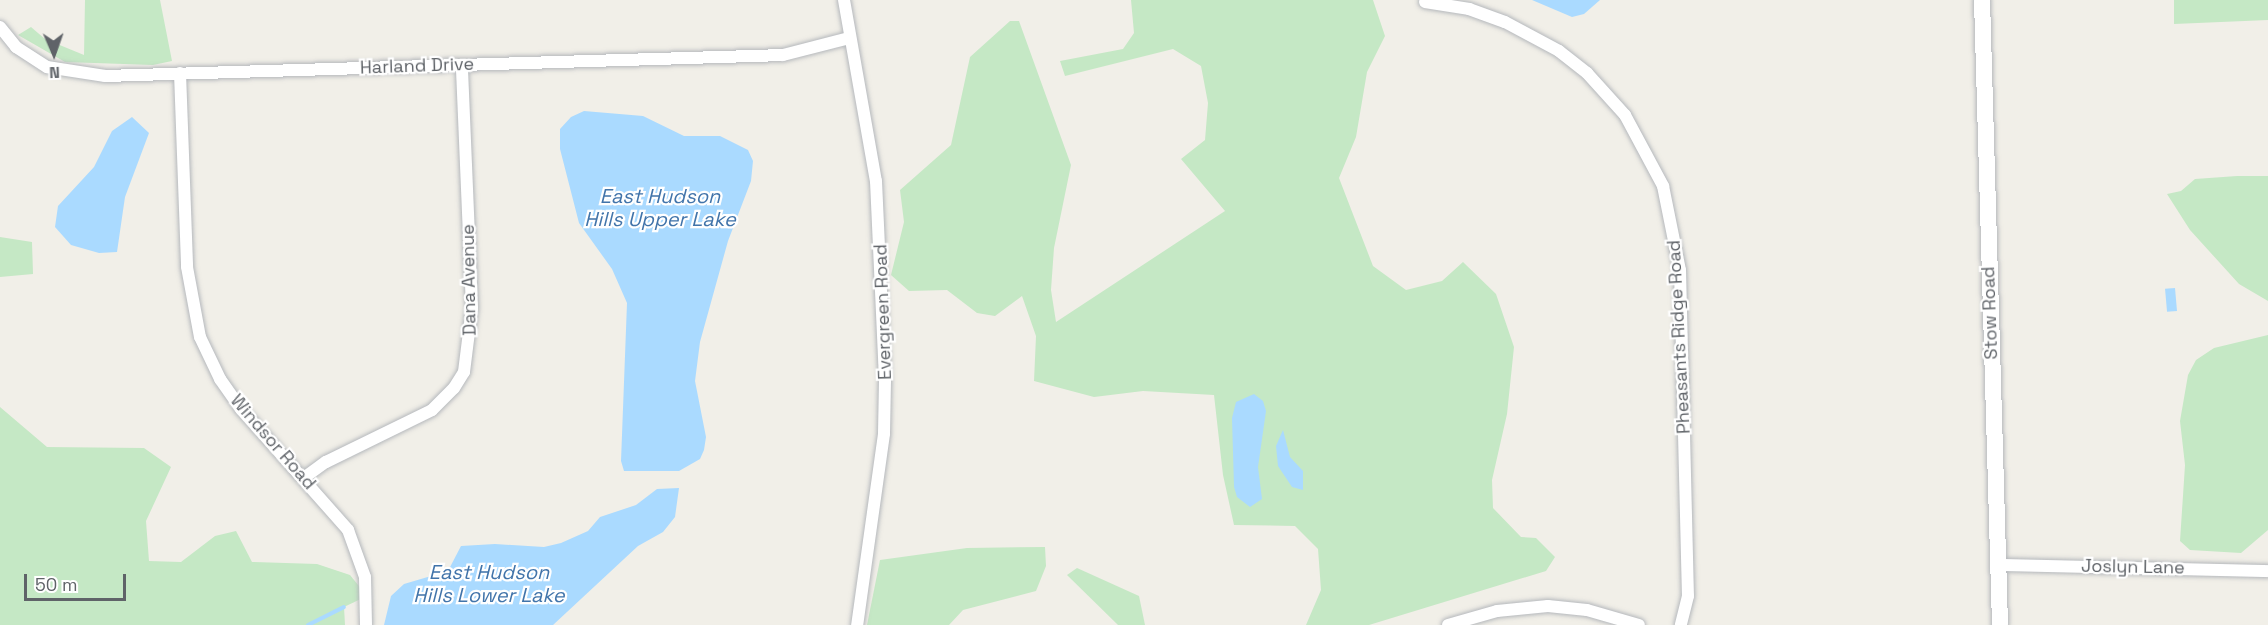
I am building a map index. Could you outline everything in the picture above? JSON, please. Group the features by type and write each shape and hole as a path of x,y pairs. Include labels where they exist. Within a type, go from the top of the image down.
{"street":[{"name":"Evergreen Road","path":"844,0 876,181 885,381 884,434 857,625"},
{"name":"Stow Road","path":"1982,0 2000,625"},
{"name":"Pheasants Ridge Road","path":"1425,2 1469,9 1496,19 1559,51 1587,73 1625,115 1663,186 1674,228 1680,281 1688,596 1681,625"},
{"name":"Harland Drive","path":"0,27 31,58 54,70 105,76 783,55 849,38"},
{"name":"Dana Avenue","path":"305,477 326,462 432,410 454,388 464,372 472,308 462,65"},
{"name":"Windsor Road","path":"180,73 187,267 200,337 220,378 241,409 305,477 353,540 365,577 366,625"},
{"name":"Joslyn Lane","path":"1999,565 2268,571"},
{"path":"1448,625 1497,611 1548,606 1587,610 1639,625"}],"green space":[{"path":"85,0 160,0 172,61 153,65 65,62 18,35 31,27 45,39 84,55"},
{"path":"1131,0 1373,0 1385,36 1367,72 1356,137 1339,178 1373,266 1406,290 1442,281 1463,262 1496,294 1514,347 1507,414 1492,480 1493,508 1521,537 1536,538 1555,557 1546,571 1369,625 1306,625 1321,590 1318,549 1295,526 1234,525 1223,475 1214,395 1143,391 1094,397 1034,381 1036,336 1022,296 995,316 977,313 947,290 909,291 891,275 904,222 900,190 951,145 970,57 1010,21 1019,21 1071,165 1054,248 1051,290 1056,322 1225,211 1181,159 1205,140 1208,103 1201,66 1173,49 1065,76 1060,61 1123,49 1134,33"},
{"path":"2174,0 2268,0 2268,20 2174,24"},
{"path":"2268,176 2268,301 2239,284 2190,230 2167,194 2181,191 2195,179"},
{"path":"0,237 32,242 33,274 0,277"},
{"path":"2268,335 2268,530 2241,553 2190,550 2180,541 2185,465 2180,421 2188,375 2196,360 2214,348"},
{"path":"0,407 47,447 144,448 171,467 146,521 149,561 181,562 215,536 236,531 252,562 317,564 350,575 367,596 344,607 345,625 0,625"},
{"path":"1045,547 1046,566 1036,591 963,610 949,625 867,625 880,560 967,548"},
{"path":"1077,568 1139,596 1145,625 1118,625 1067,575"}],"water":[{"path":"1532,0 1600,0 1584,14 1572,17"},
{"name":"East Hudson Hills Upper Lake","path":"584,111 643,116 684,136 720,136 748,150 753,161 751,181 728,241 700,342 695,381 706,437 704,450 700,459 679,471 624,471 621,461 627,303 612,269 579,223 560,149 560,129 571,117"},
{"path":"132,117 149,133 125,197 117,252 99,253 71,245 55,227 58,206 94,167 112,131"},
{"path":"2175,288 2177,311 2167,312 2165,289"},
{"path":"1254,394 1263,401 1266,411 1258,467 1262,499 1250,507 1237,497 1234,487 1232,418 1236,402"},
{"path":"1283,430 1290,457 1303,471 1303,490 1292,487 1278,466 1276,446"},
{"name":"East Hudson Hills Lower Lake","path":"679,488 675,517 663,532 638,546 553,625 384,625 391,596 404,584 448,571 461,546 495,544 544,547 561,543 588,531 600,517 636,505 657,489"}],"waterway":[{"path":"308,625 344,607"}]}
